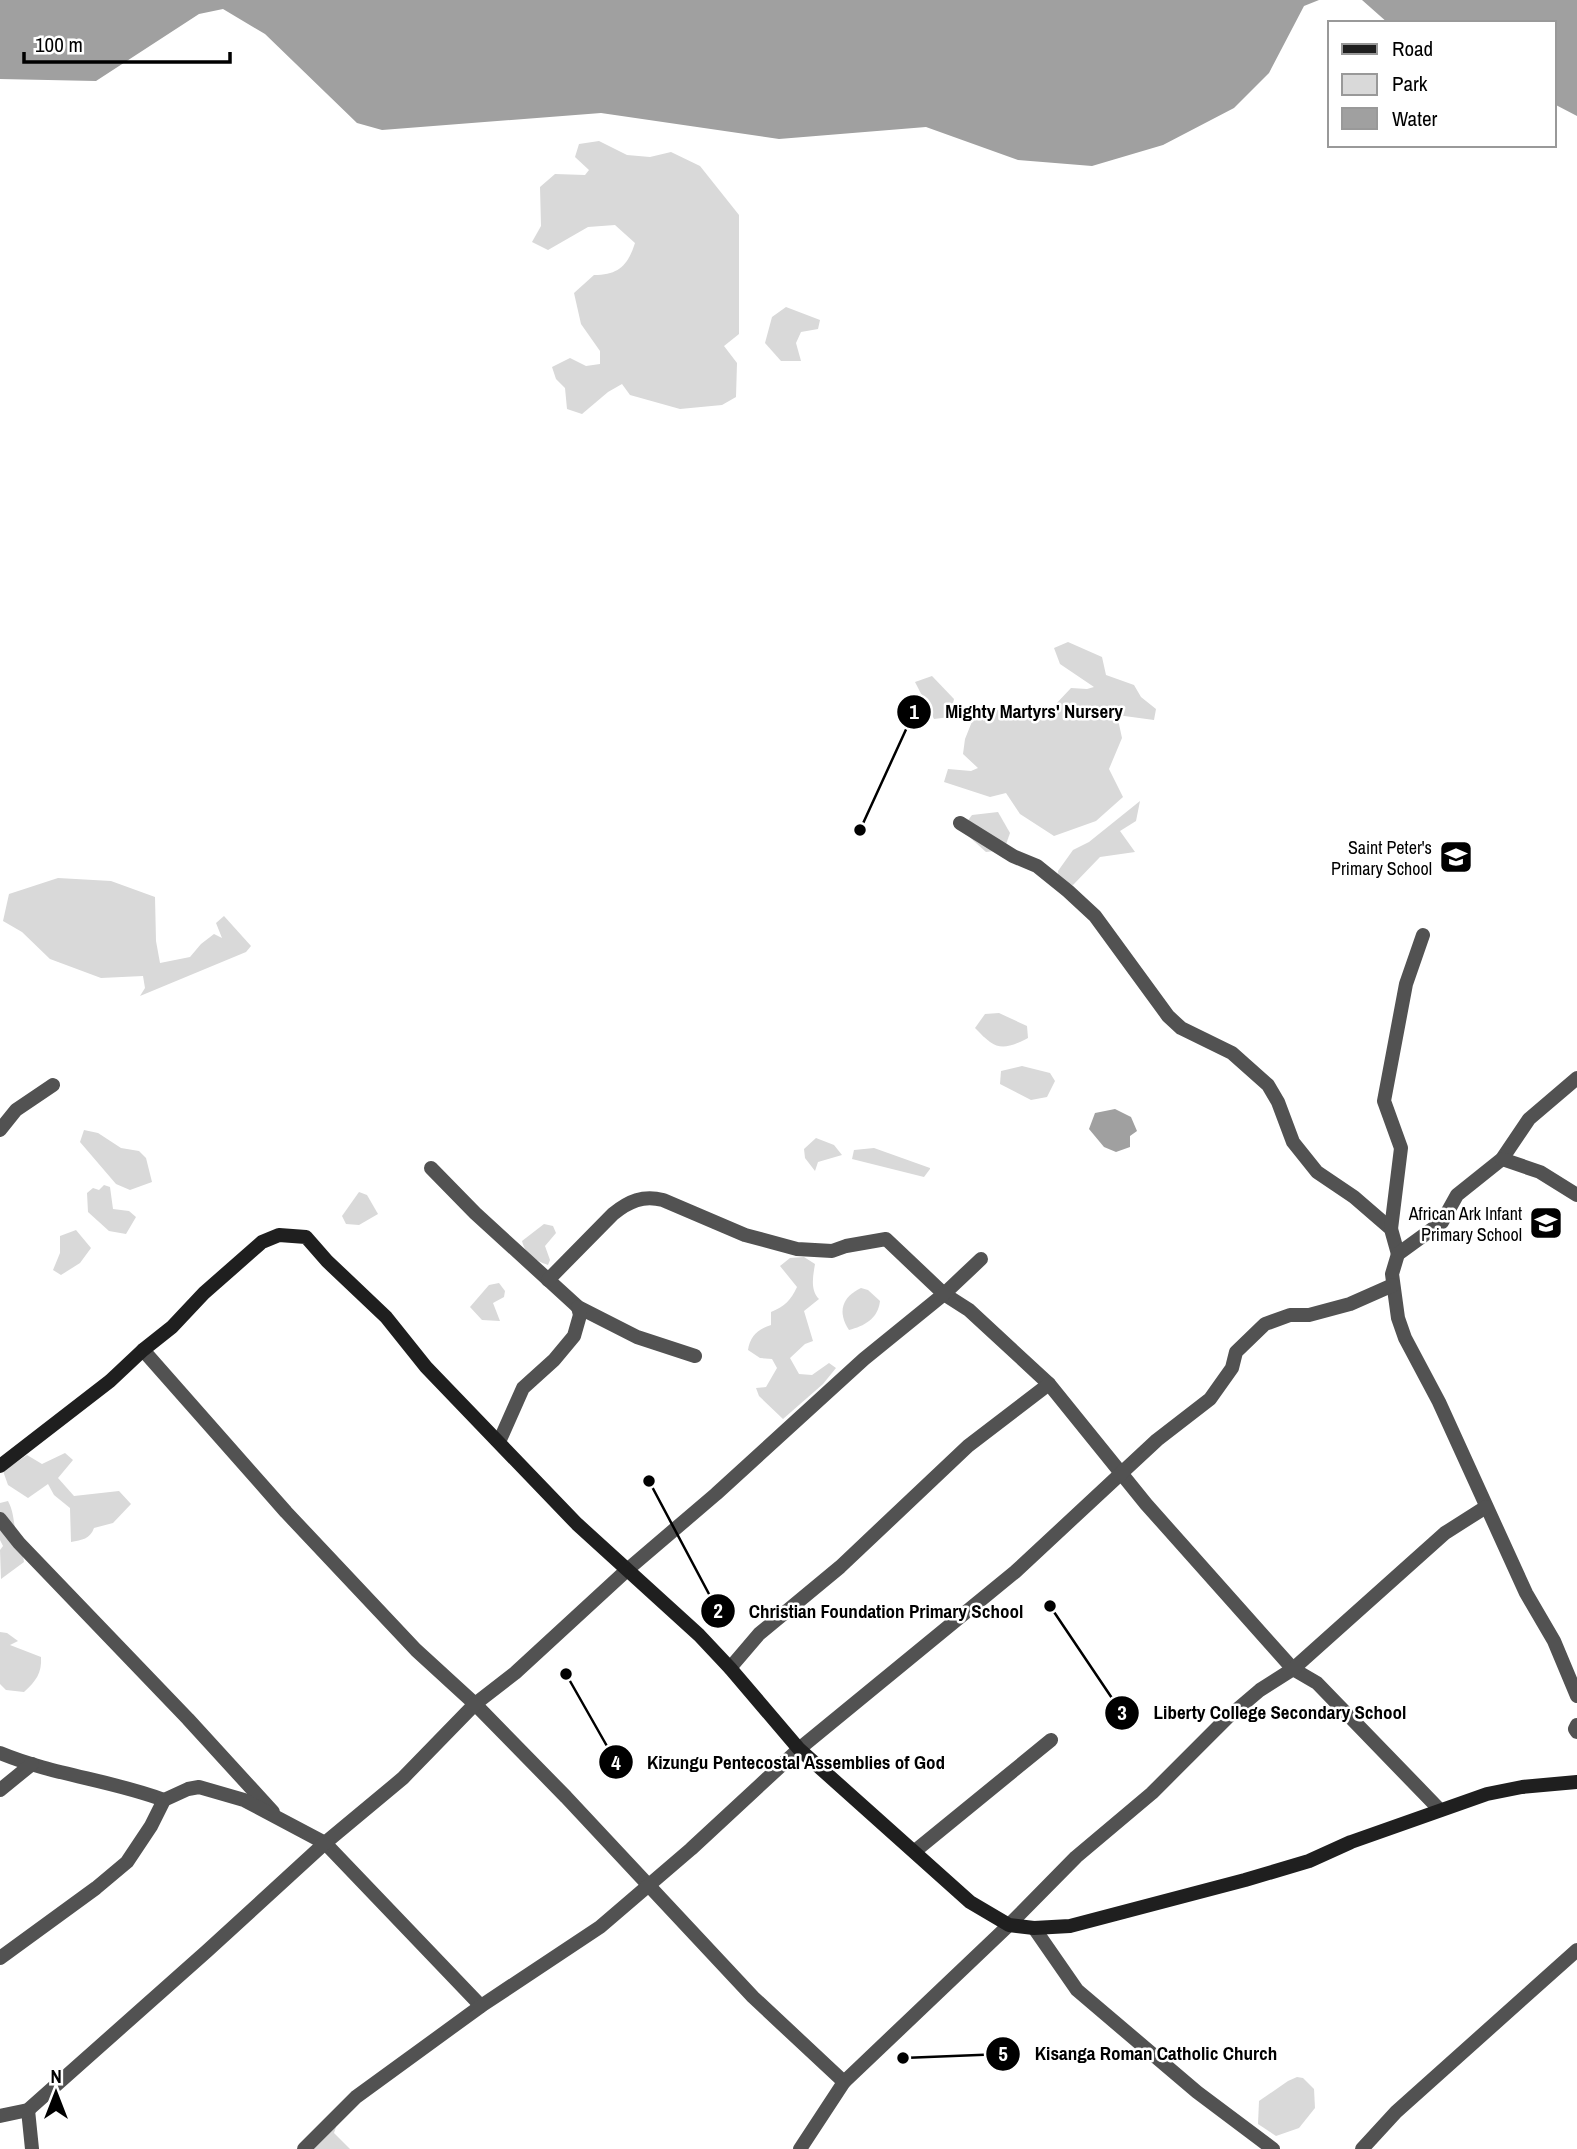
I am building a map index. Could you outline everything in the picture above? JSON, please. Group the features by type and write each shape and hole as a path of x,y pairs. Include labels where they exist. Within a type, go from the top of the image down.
{"street":[{"path":"960,822 1013,856 1037,866 1095,916 1168,1016 1181,1028 1232,1053 1268,1085 1278,1102 1293,1142 1317,1172 1354,1197 1391,1229"},
{"path":"1423,934 1406,984 1384,1101 1401,1148 1391,1229 1398,1254 1392,1274 1398,1318 1405,1338 1460,1446 1526,1593 1554,1642 1577,1696"},
{"path":"1398,1254 1442,1222 1457,1195 1502,1159 1529,1119 1577,1078"},
{"path":"0,1130 16,1111 53,1085"},
{"path":"1502,1159 1540,1172 1577,1195"},
{"path":"432,1168 475,1213 579,1307 637,1337 695,1356"},
{"path":"548,1280 625,1204 651,1197 745,1235 797,1249 832,1251 886,1239 944,1294 969,1310 1049,1384 1123,1475 1293,1669 1317,1683 1440,1810"},
{"path":"0,1466 110,1381 262,1242 279,1235 306,1237 327,1261 386,1317 426,1367 577,1524 699,1635 799,1749 970,1902 1009,1925 1034,1928 1070,1926 1245,1881 1309,1861 1351,1842 1487,1794 1577,1782"},
{"path":"0,2116 28,2110 325,1843 403,1778 475,1704 515,1673 864,1359 944,1294 981,1259"},
{"path":"304,2149 356,2097 481,2006 600,1927 799,1749 1015,1573 1123,1475 1157,1440 1210,1399 1232,1367 1236,1352 1265,1324 1290,1315 1309,1315 1350,1304 1392,1285"},
{"path":"499,1442 523,1388 554,1360 574,1336 580,1315 579,1307"},
{"path":"143,1350 295,1522 416,1650 475,1704 650,1884 687,1928 753,1997 844,2082"},
{"path":"730,1668 759,1634 839,1567 968,1446 1049,1384"},
{"path":"804,2147 844,2082 1009,1925 1076,1857 1152,1793 1227,1718 1260,1690 1293,1669 1446,1533 1486,1507"},
{"path":"0,1519 19,1543 276,1815"},
{"path":"1577,1725 1577,1732"},
{"path":"915,1851 1051,1740"},
{"path":"0,1753 32,1764 127,1787 164,1800"},
{"path":"0,1790 32,1764"},
{"path":"0,1958 127,1862 151,1826 164,1800 199,1787 244,1800 325,1843 481,2006"},
{"path":"1034,1928 1077,1990 1197,2092 1273,2149"},
{"path":"1362,2149 1396,2112 1577,1951"},
{"path":"28,2110 32,2149"}],"green space":[{"path":"599,141 627,155 650,157 671,152 700,166 739,215 739,334 724,346 737,363 736,397 722,405 680,409 630,395 622,384 582,414 567,409 565,388 556,379 552,367 570,358 586,366 600,364 600,351 581,324 574,293 594,275 616,271 626,263 635,243 615,225 588,227 548,250 532,242 541,226 540,187 555,174 585,175 589,170 575,157 579,144"},
{"path":"786,307 820,320 818,329 801,332 796,343 801,361 781,361 765,343 772,317"},
{"path":"1068,642 1102,657 1106,675 1134,685 1141,697 1156,709 1154,720 1117,715 1122,738 1109,769 1123,797 1096,821 1054,836 1020,814 1006,793 990,797 944,782 948,769 971,771 978,768 963,754 965,739 977,709 1028,711 1054,706 1071,688 1094,687 1060,664 1054,648"},
{"path":"932,676 954,699 950,717 934,719 915,682"},
{"path":"1140,801 1136,821 1120,831 1135,852 1100,857 1073,885 1059,882 1058,871 1073,850 1089,842"},
{"path":"998,812 1010,833 1004,850 986,852 965,833 966,823 972,815"},
{"path":"58,878 111,881 155,897 156,941 160,963 190,957 214,934 222,938 216,923 224,916 251,946 246,952 140,996 145,988 143,976 101,978 50,959 22,932 3,921 9,894"},
{"path":"999,1013 1027,1026 1028,1038 1005,1047 999,1046 975,1028 985,1014"},
{"path":"1022,1066 1050,1073 1055,1081 1047,1097 1031,1100 1000,1084 1001,1071"},
{"path":"84,1130 98,1133 121,1148 139,1151 146,1158 152,1182 130,1190 116,1184 80,1142"},
{"path":"816,1138 834,1145 842,1155 818,1162 815,1171 805,1158 804,1149"},
{"path":"874,1148 930,1169 924,1177 852,1159 854,1150"},
{"path":"104,1185 110,1187 113,1209 129,1211 136,1217 126,1234 109,1231 88,1212 87,1193 93,1188 99,1190"},
{"path":"359,1192 367,1195 378,1214 359,1225 346,1224 342,1216"},
{"path":"544,1224 553,1226 556,1233 545,1246 550,1260 548,1265 532,1257 522,1241"},
{"path":"76,1230 91,1248 80,1263 61,1275 53,1270 60,1253 60,1236"},
{"path":"804,1257 815,1264 813,1287 819,1299 804,1311 813,1341 805,1344 790,1358 799,1374 812,1375 829,1363 836,1368 823,1384 783,1419 759,1396 756,1388 766,1387 777,1368 772,1359 760,1358 748,1350 755,1334 771,1325 771,1312 787,1302 797,1287 780,1266 790,1258"},
{"path":"499,1283 505,1291 504,1297 493,1303 500,1321 482,1320 470,1307 489,1285"},
{"path":"861,1288 868,1290 880,1301 879,1307 869,1321 849,1330 843,1317 843,1306 849,1296"},
{"path":"65,1453 73,1460 58,1478 74,1496 119,1491 131,1504 113,1523 94,1528 88,1537 71,1542 70,1508 54,1495 48,1484 28,1498 8,1485 3,1471 27,1455 42,1464"},
{"path":"8,1501 24,1562 1,1579 0,1550 3,1546 0,1540 0,1503"},
{"path":"0,1632 7,1633 18,1641 10,1645 41,1657 37,1676 24,1692 6,1690 0,1684"},
{"path":"1297,2077 1303,2078 1314,2089 1315,2108 1299,2128 1276,2136 1258,2124 1259,2101"},
{"path":"335,2118 334,2133 350,2149 312,2149"}],"water":[{"path":"0,0 1319,0 1304,6 1269,73 1234,108 1163,145 1092,166 1018,160 926,127 779,139 601,113 382,130 357,123 265,34 223,9 199,14 96,81 0,79"},
{"path":"1362,0 1577,0 1577,116 1556,105 1556,21 1386,21"},
{"path":"1115,1109 1131,1117 1137,1131 1130,1136 1130,1147 1116,1152 1104,1147 1089,1129 1095,1113"}],"place":[{"name":"Mighty Martyrs' Nursery","path":"860,830"},
{"name":"Saint Peter's Primary School","path":"1456,857"},
{"name":"African Ark Infant Primary School","path":"1546,1223"},
{"name":"Christian Foundation Primary School","path":"649,1481"},
{"name":"Liberty College Secondary School","path":"1050,1606"},
{"name":"Kizungu Pentecostal Assemblies of God","path":"566,1674"},
{"name":"Kisanga Roman Catholic Church","path":"903,2058"}]}
